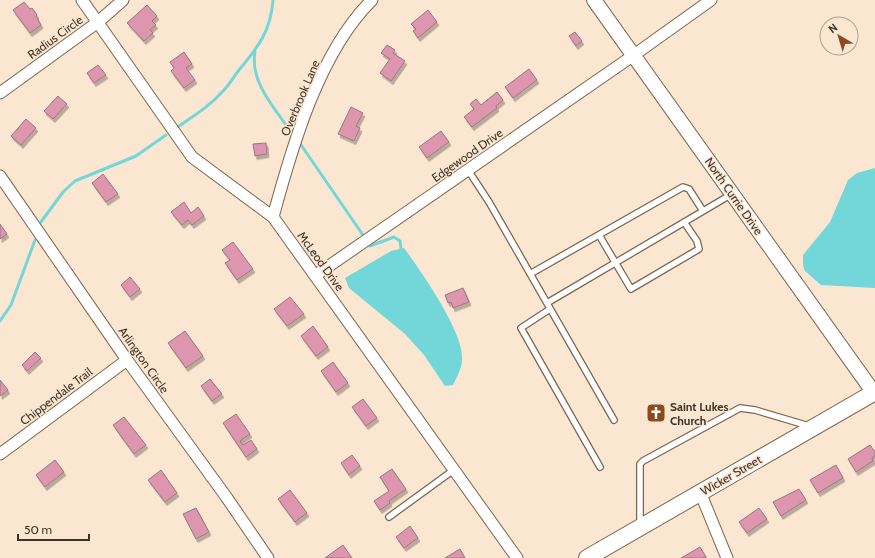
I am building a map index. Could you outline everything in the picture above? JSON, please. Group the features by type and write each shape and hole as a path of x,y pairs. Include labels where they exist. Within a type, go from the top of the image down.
{"main road":[{"name":"Wicker Street","path":"587,558 640,526 875,393"}],"street":[{"name":"McLeod Drive","path":"82,0 161,115 192,157 273,217 455,469 517,558"},
{"name":"Radius Circle","path":"0,93 98,22 123,0"},
{"name":"Overbrook Lane","path":"273,217 291,153 324,70 357,14 372,0"},
{"name":"North Currie Drive","path":"594,0 875,393"},
{"name":"Edgewood Drive","path":"316,275 634,56 711,0"},
{"name":"Arlington Circle","path":"0,176 127,360 228,498 268,558"},
{"name":"Chippendale Trail","path":"0,454 127,360"},
{"path":"700,492 727,558"}],"lane":[{"path":"468,170 489,202 614,420"},
{"path":"530,274 683,186 689,189 703,211"},
{"path":"547,303 732,193"},
{"path":"599,234 631,289 699,249 697,241 684,222"},
{"path":"550,309 521,328 600,467"},
{"path":"640,526 640,464 643,461 740,408 755,410 813,428"},
{"path":"389,516 455,469"}],"water":[{"path":"875,168 875,288 821,285 805,271 803,266 803,255 830,222 848,180 857,173"},
{"path":"404,248 440,302 456,333 461,347 462,362 458,376 453,385 445,386 424,355 405,334 349,288 345,278 391,251"}],"building":[{"path":"24,2 30,9 32,8 41,25 30,33 13,10"},
{"path":"147,5 157,16 152,21 156,25 150,30 153,33 144,41 127,23"},
{"path":"428,10 437,22 418,38 413,31 416,29 411,24"},
{"path":"575,32 582,41 576,46 569,36"},
{"path":"387,45 395,50 393,53 405,61 391,81 380,73 390,59 381,53"},
{"path":"184,52 192,64 186,68 195,80 184,88 171,71 174,68 170,62"},
{"path":"98,65 106,75 94,83 87,73"},
{"path":"529,69 537,80 513,98 505,87"},
{"path":"497,92 503,100 496,106 497,108 472,127 464,117 474,109 470,104 476,99 481,105"},
{"path":"58,96 67,104 53,119 44,111"},
{"path":"351,107 363,113 356,126 360,128 354,141 338,134"},
{"path":"26,119 36,128 21,145 11,136"},
{"path":"441,131 449,142 427,158 419,147"},
{"path":"266,143 267,154 255,156 253,144"},
{"path":"103,174 118,194 106,202 92,183"},
{"path":"184,202 191,213 198,207 204,216 192,225 188,220 182,225 171,212"},
{"path":"0,224 7,234 0,239"},
{"path":"233,242 253,269 237,280 225,263 230,260 222,250"},
{"path":"130,277 140,289 130,297 121,285"},
{"path":"463,288 469,302 453,308 451,302 448,303 445,295"},
{"path":"290,297 304,314 287,326 274,309"},
{"path":"313,326 328,347 316,356 301,336"},
{"path":"185,331 203,356 186,368 168,343"},
{"path":"35,352 41,358 27,371 22,365"},
{"path":"333,362 348,383 336,392 321,371"},
{"path":"210,379 222,394 212,401 201,386"},
{"path":"0,380 8,390 0,396"},
{"path":"363,399 377,418 366,426 352,407"},
{"path":"236,414 250,434 240,441 243,445 251,440 257,449 246,457 223,423"},
{"path":"124,417 146,445 134,454 113,425"},
{"path":"870,445 875,452 875,456 872,458 873,461 856,472 848,459"},
{"path":"352,455 360,466 349,475 341,463"},
{"path":"55,460 64,472 45,487 36,475"},
{"path":"836,465 843,478 818,493 810,480"},
{"path":"392,469 406,489 389,501 390,503 380,510 374,501 389,491 380,477"},
{"path":"161,470 177,493 165,502 148,480"},
{"path":"799,489 806,500 781,516 773,502"},
{"path":"290,490 307,513 295,522 278,499"},
{"path":"196,508 209,532 196,539 183,514"},
{"path":"759,508 767,519 747,533 739,522"},
{"path":"410,526 418,538 404,548 396,537"},
{"path":"343,545 352,558 325,558"},
{"path":"700,547 706,557 681,558"},
{"path":"460,549 465,558 445,558"}],"waterway":[{"path":"179,126 203,110 219,95 258,46 270,21 273,0"},
{"path":"255,52 254,64 260,86 266,97 294,136"},
{"path":"41,222 63,192 75,181 136,156 166,135"},
{"path":"299,142 365,238"},
{"path":"368,243 370,246 394,237 400,241 401,249"},
{"path":"0,321 11,305 35,240"}],"place":[{"name":"Saint Lukes Church","path":"656,413"}]}
